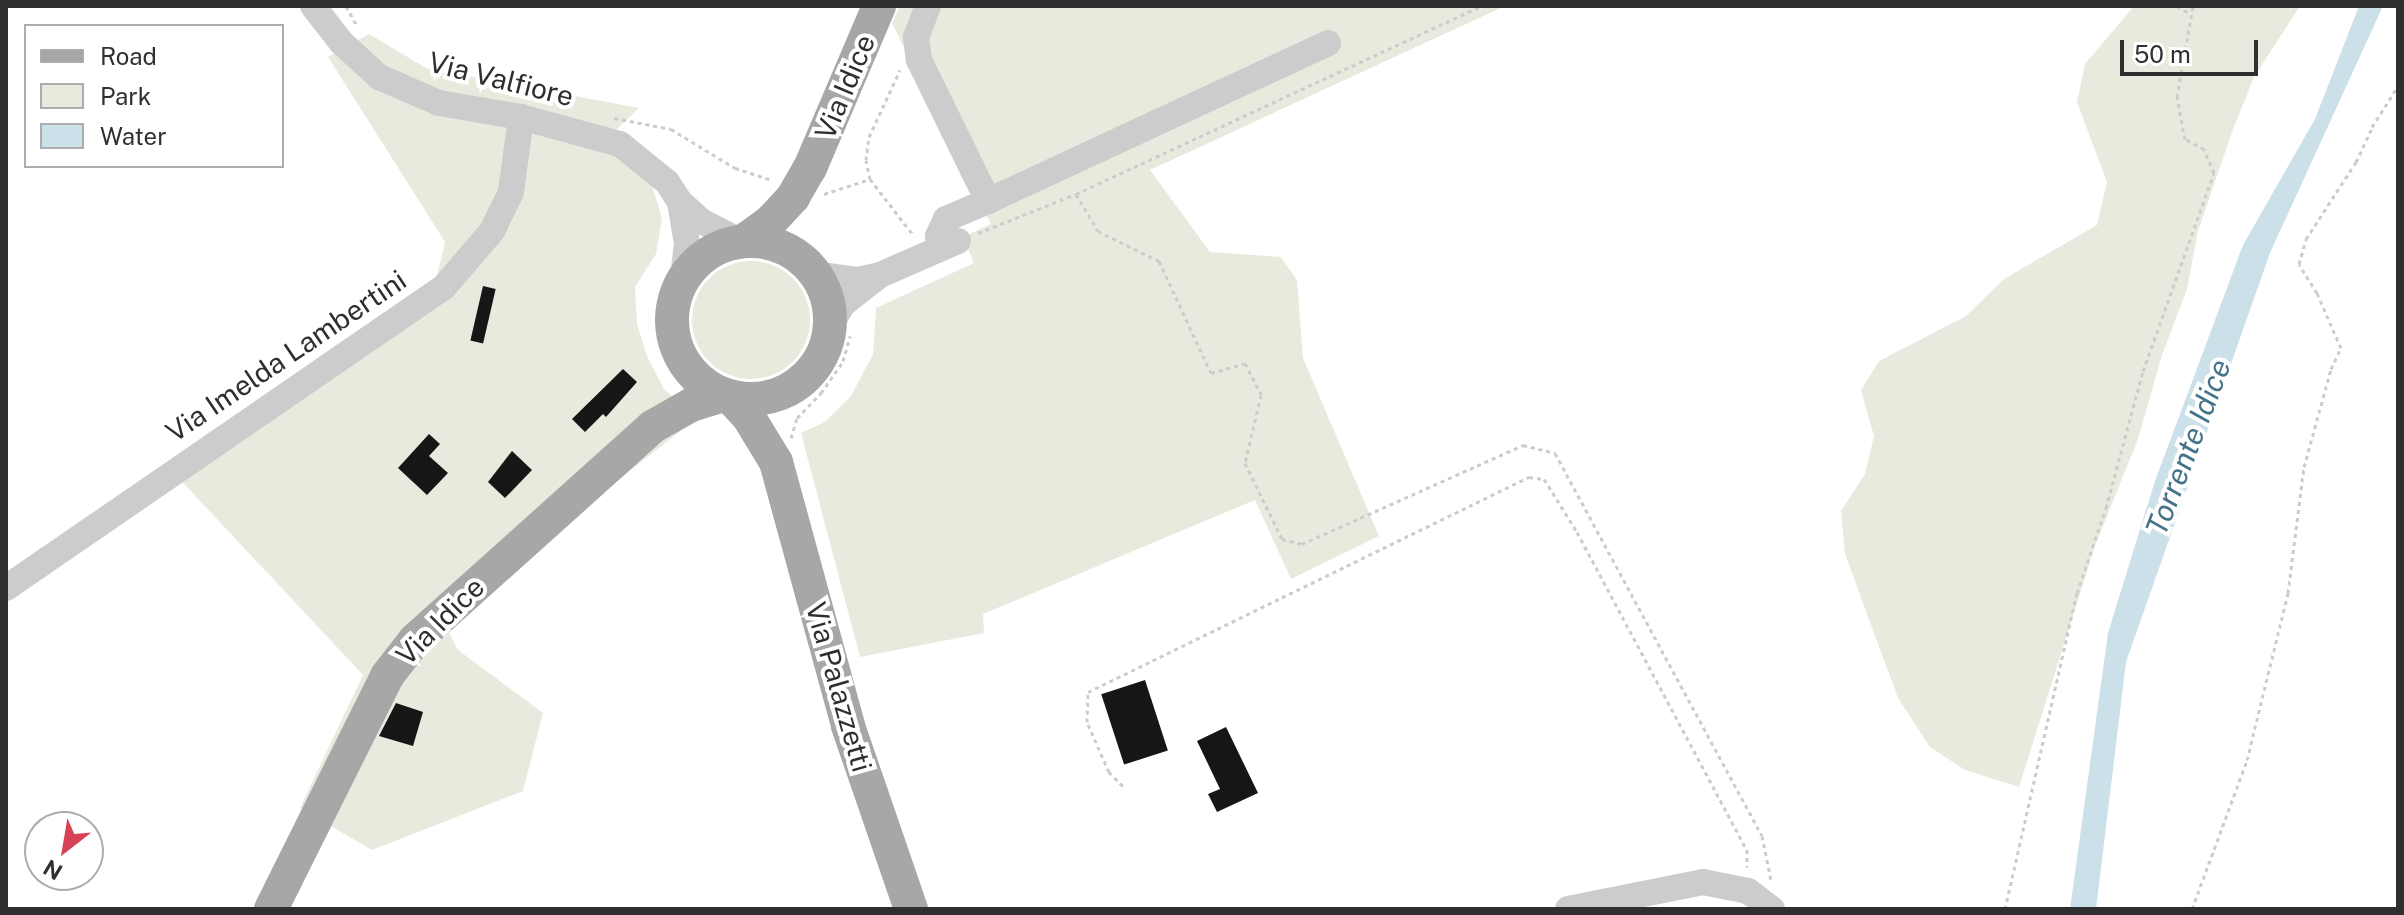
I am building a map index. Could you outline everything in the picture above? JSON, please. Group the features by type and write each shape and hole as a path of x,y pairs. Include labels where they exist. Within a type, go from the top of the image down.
{"main road":[{"name":"Via Idice","path":"271,909 387,676 415,640 652,427 691,405 727,396 756,400 790,389 808,377 825,352 840,329 810,267 799,234 813,183 879,6"},
{"name":"Via Idice","path":"727,396 695,377 673,333 673,304 683,278 708,253 742,240 771,221 793,197 813,183"},
{"path":"742,240 771,242 810,267"},
{"name":"Via Idice","path":"652,427 675,389 682,356"},
{"name":"Via Palazzetti","path":"790,389 778,424 783,452 848,726 911,909"},
{"name":"Via Palazzetti","path":"727,396 783,452"}],"street":[{"name":"Via Valfiore","path":"313,6 341,42 379,77 439,103 521,117 620,144 667,182 680,202 701,221 742,240"},
{"path":"928,6 916,37 919,60 988,201"},
{"path":"810,267 857,280 880,275 942,247 938,236 946,219 1328,43"},
{"name":"Via Imelda Lambertini","path":"6,588 444,287 492,231 511,192 521,117"},
{"path":"680,202 687,244 683,278"},
{"path":"840,329 843,304 880,275"},
{"path":"1568,909 1703,882 1774,898"}],"path":[{"path":"346,6 359,32"},
{"path":"900,68 869,137 866,160 870,179 942,247 1076,194 1481,6"},
{"path":"2177,6 2189,13"},
{"path":"2005,909 2077,593 2106,508 2143,371 2214,173 2204,149 2185,139 2177,97 2189,13 2193,6"},
{"path":"2192,909 2247,760 2288,593 2304,467 2331,369 2341,348 2317,293 2299,264 2306,239 2356,162 2372,127 2398,86"},
{"path":"601,116 671,129 735,168 773,181"},
{"path":"813,183 870,179"},
{"path":"1076,194 1098,231 1159,261 1211,373 1245,363 1261,395 1245,463 1282,539 1302,544 1523,445 1555,453 1762,836 1774,898"},
{"path":"783,452 797,418 821,393 843,361 840,329"},
{"path":"1123,786 1109,772 1087,722 1088,692 1529,477 1544,479 1577,532 1747,850 1748,891"}],"green space":[{"path":"900,6 1505,6 1150,170 1210,252 1281,257 1297,280 1303,358 1379,536 1291,579 1255,500 983,614 984,633 860,657 801,433 825,422 851,396 873,354 876,308 974,263 963,237 991,224 892,23"},
{"path":"2134,6 2300,6 2254,77 2232,132 2198,231 2187,289 2162,355 2138,439 2095,546 2019,787 1965,770 1930,747 1898,698 1845,554 1841,511 1865,474 1874,436 1861,390 1879,361 1966,316 2004,279 2097,225 2107,182 2077,102 2085,64"},
{"path":"369,34 426,68 639,108 612,134 652,186 662,218 656,254 635,287 637,324 647,356 664,389 697,418 612,485 448,631 458,650 543,713 523,791 372,850 300,808 363,675 171,470 434,289 445,242 328,57"},
{"path":"751,261 774,265 793,278 806,297 810,320 806,343 793,362 774,375 751,379 728,375 709,362 696,343 692,320 696,297 709,278 728,265"}],"water":[{"name":"Torrente Idice","path":"2359,6 2383,6 2270,253 2126,662 2096,909 2070,909 2108,633 2155,481 2243,245 2315,119"}],"building":[{"path":"483,286 496,289 483,343 470,341"},
{"path":"623,369 637,382 606,417 603,414 585,432 572,419"},
{"path":"429,434 440,444 429,456 448,473 427,495 398,468"},
{"path":"512,451 532,470 505,498 488,482"},
{"path":"1145,680 1168,750 1124,765 1101,694"},
{"path":"396,703 423,712 413,746 379,736"},
{"path":"1226,727 1258,793 1217,812 1208,794 1220,789 1197,741"}]}
